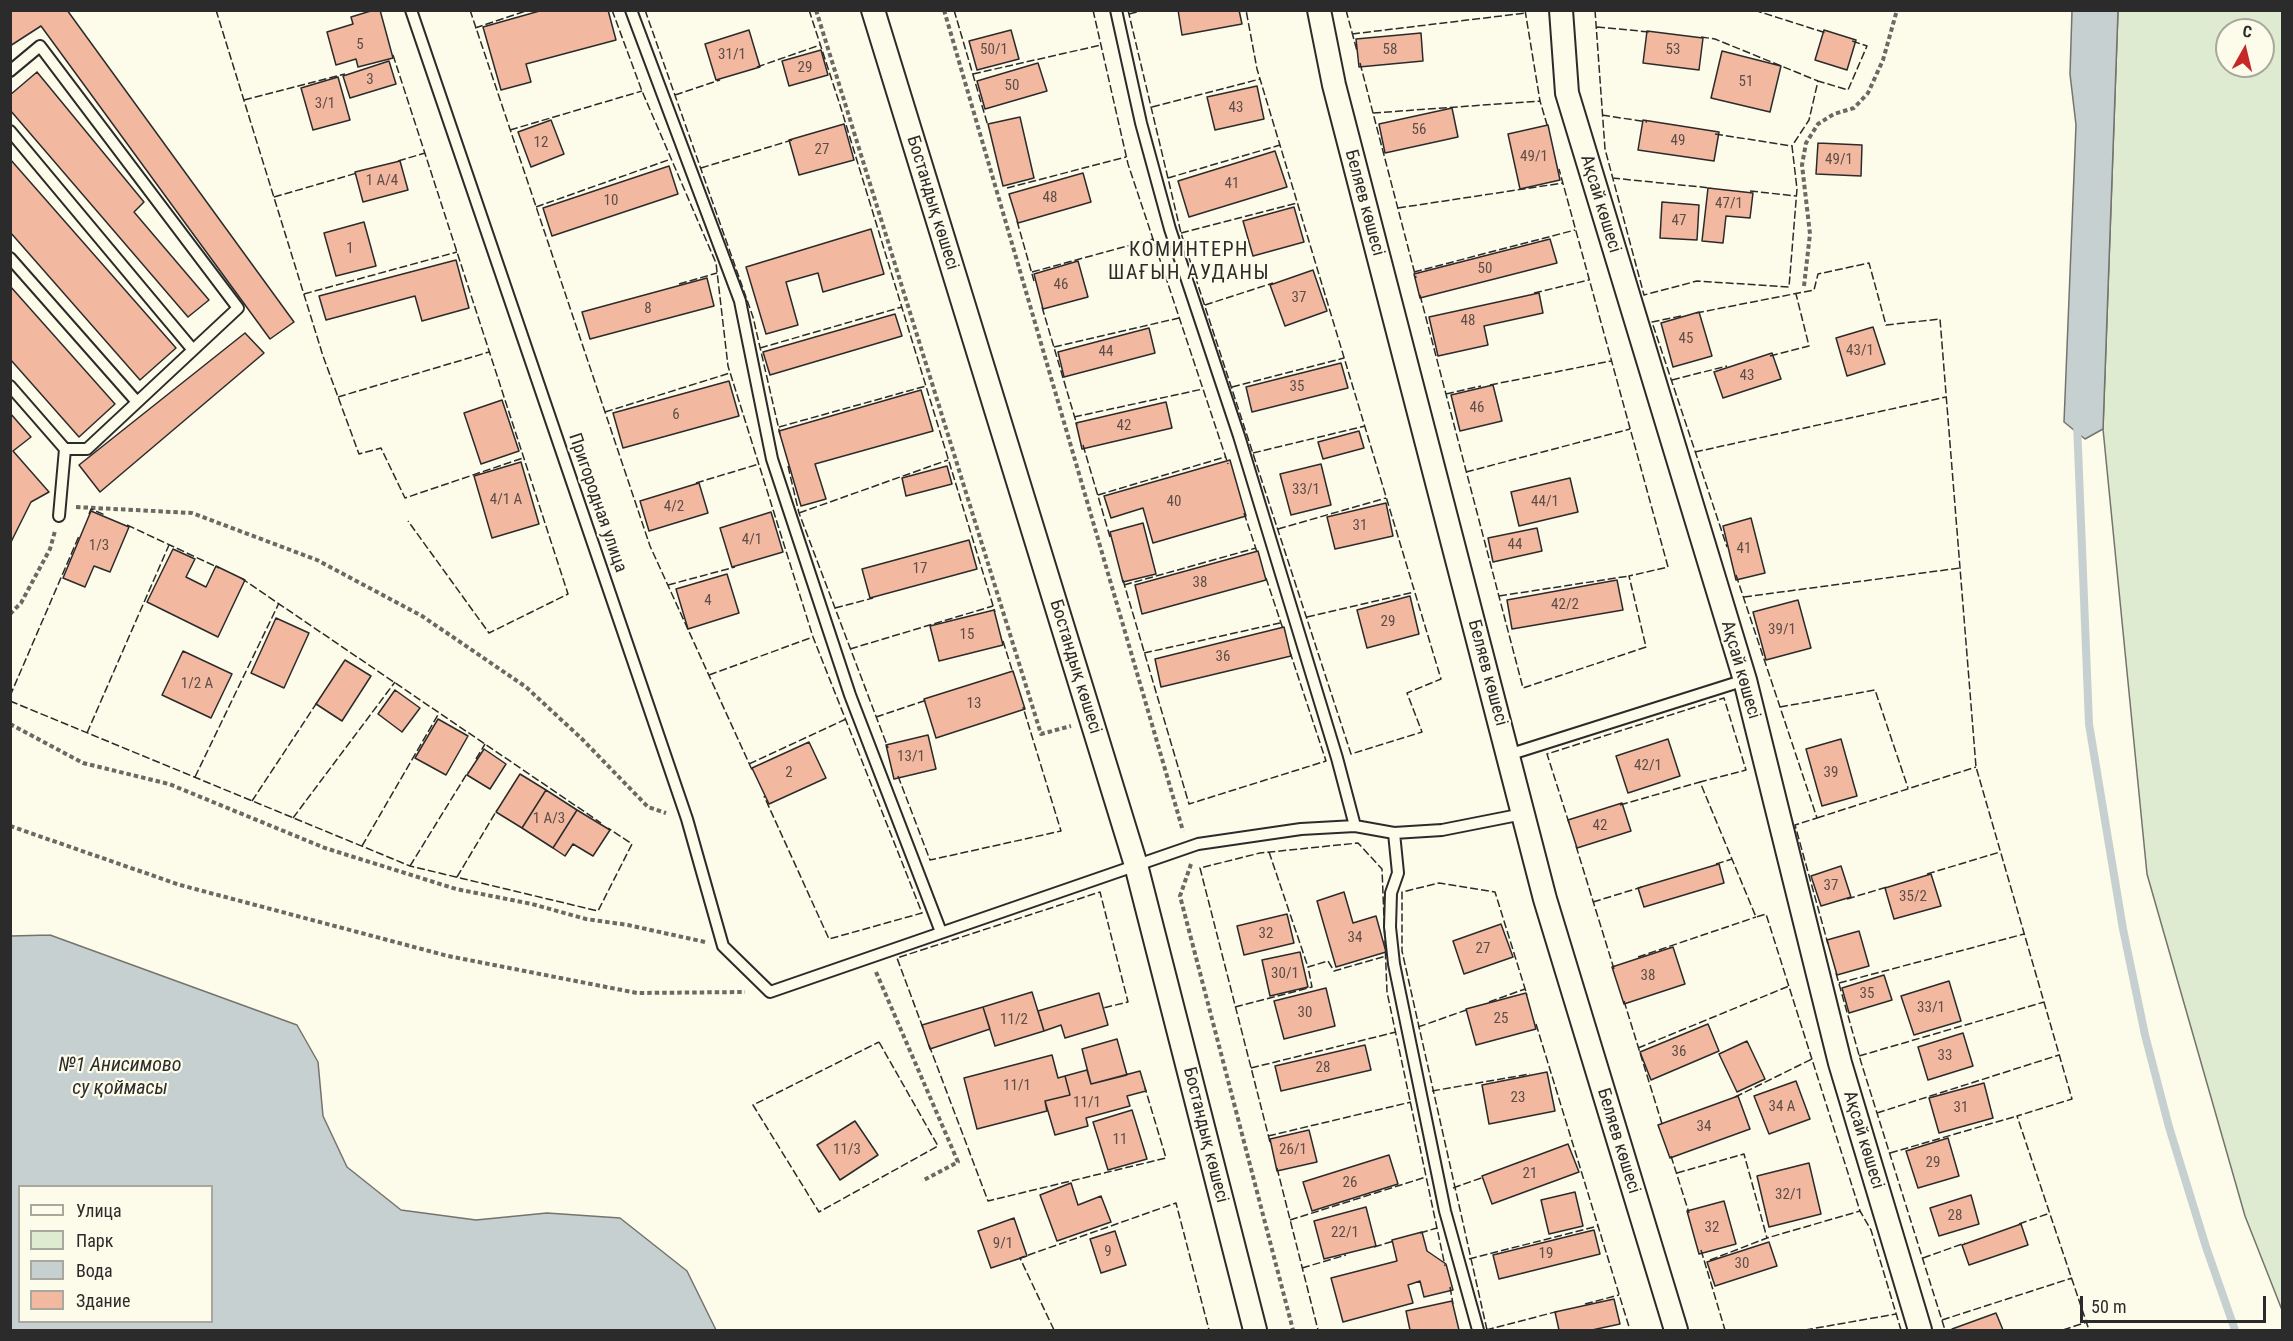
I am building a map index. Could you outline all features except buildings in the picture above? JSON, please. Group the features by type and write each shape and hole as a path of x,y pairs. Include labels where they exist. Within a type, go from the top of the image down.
{"street":[{"name":"Бостандық көшесі","path":"873,10 1136,865 1255,1330"},
{"name":"Беляев көшесі","path":"1318,10 1334,85 1545,899 1676,1330"},
{"name":"Ақсай көшесі","path":"1561,10 1567,93 1745,680 1840,1063 1920,1330"}],"lane":[{"name":"Пригородная улица","path":"411,10 687,819 723,946 770,992"},
{"path":"631,10 740,302 772,459 850,696 941,932"},
{"path":"1116,10 1141,123 1170,228 1239,436 1337,758 1354,826"},
{"path":"10,71 40,46 238,308 87,449 65,449"},
{"path":"10,131 193,350"},
{"path":"10,258 137,402"},
{"path":"10,386 65,449 59,516"},
{"path":"1508,755 1745,680"},
{"path":"770,992 1188,848 1301,829 1354,826 1394,833 1442,830 1523,814"},
{"path":"1394,833 1398,873 1391,893 1389,927 1394,964 1445,1211 1478,1330"}],"path":[{"path":"816,10 1041,734 1092,720"},
{"path":"944,10 1192,862 1180,896 1293,1330"},
{"path":"1804,286 1810,234 1802,165 1806,143 1818,124 1834,114 1854,108 1868,93 1883,60 1897,10"},
{"path":"10,614 21,603 50,549 59,516 77,506 192,513 317,560 422,616 526,687 582,739 648,807 687,819"},
{"path":"10,724 83,763 169,784 325,848 456,889 532,904 586,919 628,925 723,946"},
{"path":"10,826 180,885 448,956 637,993 770,992"},
{"path":"870,957 958,1162 922,1181"}],"green space":[{"path":"2118,11 2282,11 2282,1310 2245,1216 2147,874 2103,429"}],"water":[{"path":"2072,11 2118,11 2103,429 2085,439 2064,422 2076,125 2070,74"},
{"name":"№1 Анисимово су қоймасы","path":"50,935 297,1025 318,1062 323,1116 347,1167 401,1210 476,1220 547,1213 620,1218 687,1271 716,1330 11,1330 11,936"}],"waterway":[{"path":"2077,423 2089,724 2123,929 2145,1035 2169,1127 2206,1247 2235,1330"}],"fence":[{"path":"216,10 323,356 359,454 381,448 405,498 523,458"},
{"path":"470,10 650,546 753,772"},
{"path":"475,28 529,10"},
{"path":"612,10 642,91 716,263 728,366 813,637 922,913 829,939 764,796"},
{"path":"645,10 753,317 780,434"},
{"path":"809,10 995,612"},
{"path":"954,10 988,126"},
{"path":"1093,10 1128,164 1228,464"},
{"path":"1128,10 1181,233 1351,754 1422,732 1407,693 1441,679 1257,69 1246,10"},
{"path":"1129,14 1145,10"},
{"path":"1346,10 1357,51"},
{"path":"1525,10 1540,101 1548,128"},
{"path":"1595,10 1605,149 1644,295 1697,281 1789,287 1797,189 1792,146 1809,120 1818,81 1848,90 1867,46 1852,41"},
{"path":"1754,10 1826,33"},
{"path":"1352,34 1526,13"},
{"path":"1597,27 1650,32"},
{"path":"1701,37 1715,39 1818,81"},
{"path":"757,67 820,45"},
{"path":"973,74 1101,45"},
{"path":"393,55 568,594 489,633 408,521"},
{"path":"1360,63 1416,278"},
{"path":"244,100 345,74"},
{"path":"1152,107 1260,79"},
{"path":"675,95 720,80"},
{"path":"510,130 642,91"},
{"path":"1373,113 1540,101"},
{"path":"1602,115 1647,122"},
{"path":"1715,134 1792,146"},
{"path":"701,168 792,140"},
{"path":"1168,178 1280,145"},
{"path":"398,161 425,153"},
{"path":"1007,188 1126,157"},
{"path":"536,207 671,159"},
{"path":"1420,295 1523,688 1646,647 1629,576 1668,567 1559,169"},
{"path":"274,197 357,173"},
{"path":"1612,178 1711,188"},
{"path":"1398,208 1563,183"},
{"path":"1750,191 1796,196"},
{"path":"1181,233 1297,203"},
{"path":"1017,221 1034,281"},
{"path":"1414,272 1575,230"},
{"path":"1032,272 1153,239"},
{"path":"304,294 457,252"},
{"path":"1696,313 1814,290 1818,274 1869,263 1886,325 1940,319 1976,767 2072,1099 2017,1116 2089,1330"},
{"path":"679,284 717,273"},
{"path":"1534,293 1589,280"},
{"path":"1205,305 1273,283"},
{"path":"1770,356 1809,346 1796,294"},
{"path":"760,348 902,307"},
{"path":"1042,307 1077,425"},
{"path":"1681,316 1652,322 1727,547"},
{"path":"1054,347 1179,318"},
{"path":"338,397 489,352"},
{"path":"1232,387 1344,358"},
{"path":"1490,385 1611,361"},
{"path":"1672,380 1727,366"},
{"path":"605,412 730,373"},
{"path":"779,427 926,386"},
{"path":"1446,394 1481,386"},
{"path":"1074,417 1203,389"},
{"path":"1695,452 1946,397"},
{"path":"1253,453 1365,426"},
{"path":"1466,472 1630,429"},
{"path":"1083,445 1110,537"},
{"path":"1098,495 1225,457"},
{"path":"799,513 948,460"},
{"path":"696,483 759,464"},
{"path":"788,466 799,513 888,748"},
{"path":"1278,529 1386,498"},
{"path":"89,514 91,509 105,515"},
{"path":"1244,513 1258,555"},
{"path":"127,525 219,568"},
{"path":"10,696 79,536"},
{"path":"87,733 169,545"},
{"path":"1124,585 1256,548"},
{"path":"668,585 735,567"},
{"path":"1744,597 1960,568"},
{"path":"1736,575 1817,818 1795,825 1828,944"},
{"path":"1499,596 1629,576"},
{"path":"241,578 601,823"},
{"path":"1266,578 1283,629"},
{"path":"1123,580 1189,804 1326,761 1290,652"},
{"path":"1307,617 1414,592"},
{"path":"835,608 873,598"},
{"path":"195,777 279,603"},
{"path":"850,649 993,606"},
{"path":"1144,653 1280,623"},
{"path":"709,675 813,637"},
{"path":"1003,641 1013,673"},
{"path":"293,818 395,682"},
{"path":"1780,707 1875,690 1908,788"},
{"path":"1569,823 1547,754 1724,698 1746,770 1700,782 1756,917 1766,914 1860,1211 1871,1230 1901,1330"},
{"path":"876,717 927,700"},
{"path":"10,701 410,866 598,911 632,844 608,828"},
{"path":"252,801 318,701"},
{"path":"898,776 930,860 1061,831 1023,707"},
{"path":"362,846 439,713"},
{"path":"749,764 846,719"},
{"path":"476,759 485,744"},
{"path":"1817,818 1976,767"},
{"path":"410,866 468,772"},
{"path":"1620,805 1700,782"},
{"path":"457,877 497,810"},
{"path":"1270,1142 1200,868 1260,853 1358,843 1382,869 1387,992 1445,1266"},
{"path":"1576,846 1614,969"},
{"path":"1269,852 1308,967"},
{"path":"1927,874 2000,852"},
{"path":"1716,864 1732,859"},
{"path":"1487,1330 1402,951 1402,892 1439,883 1495,892 1527,995"},
{"path":"1593,902 1642,887"},
{"path":"1847,899 1887,887"},
{"path":"923,1028 897,958 1100,892 1128,1002 1103,1008"},
{"path":"1638,957 1756,917"},
{"path":"1839,983 2024,934"},
{"path":"1235,1007 1312,987 1308,967 1328,961 1334,971 1386,956"},
{"path":"1836,973 1861,1062 1945,1330"},
{"path":"1638,1048 1789,986"},
{"path":"1489,1002 1525,989"},
{"path":"1624,1001 1663,1127"},
{"path":"1859,1056 2044,1002"},
{"path":"1418,1027 1469,1009"},
{"path":"1536,1024 1630,1330"},
{"path":"1251,1068 1396,1032"},
{"path":"879,1042 938,1146 819,1212 753,1105 879,1042"},
{"path":"929,1045 988,1201 1166,1158 1145,1088"},
{"path":"1877,1113 2059,1055"},
{"path":"1735,1097 1812,1059"},
{"path":"1432,1091 1530,1074"},
{"path":"1268,1136 1411,1102"},
{"path":"1890,1153 2017,1116"},
{"path":"1677,1173 1744,1154 1767,1238"},
{"path":"1671,1156 1689,1213"},
{"path":"1277,1168 1318,1330"},
{"path":"1290,1220 1426,1177"},
{"path":"1453,1188 1484,1177"},
{"path":"1054,1330 1020,1258 1176,1203 1209,1330"},
{"path":"1710,1260 1767,1238 1860,1211"},
{"path":"2019,1224 2050,1213"},
{"path":"1469,1259 1598,1226"},
{"path":"1420,1233 1437,1228"},
{"path":"1374,1247 1394,1241"},
{"path":"1923,1258 1965,1243"},
{"path":"1701,1250 1725,1330"},
{"path":"1302,1268 1346,1255"},
{"path":"1942,1320 2072,1278"},
{"path":"1450,1287 1453,1304"},
{"path":"1585,1304 1619,1295"},
{"path":"1486,1330 1559,1311"},
{"path":"1805,1330 1896,1314"},
{"path":"2063,1330 2087,1322"}],"district":[{"name":"КОМИНТЕРН ШАҒЫН АУДАНЫ","path":"1189,262"}]}
